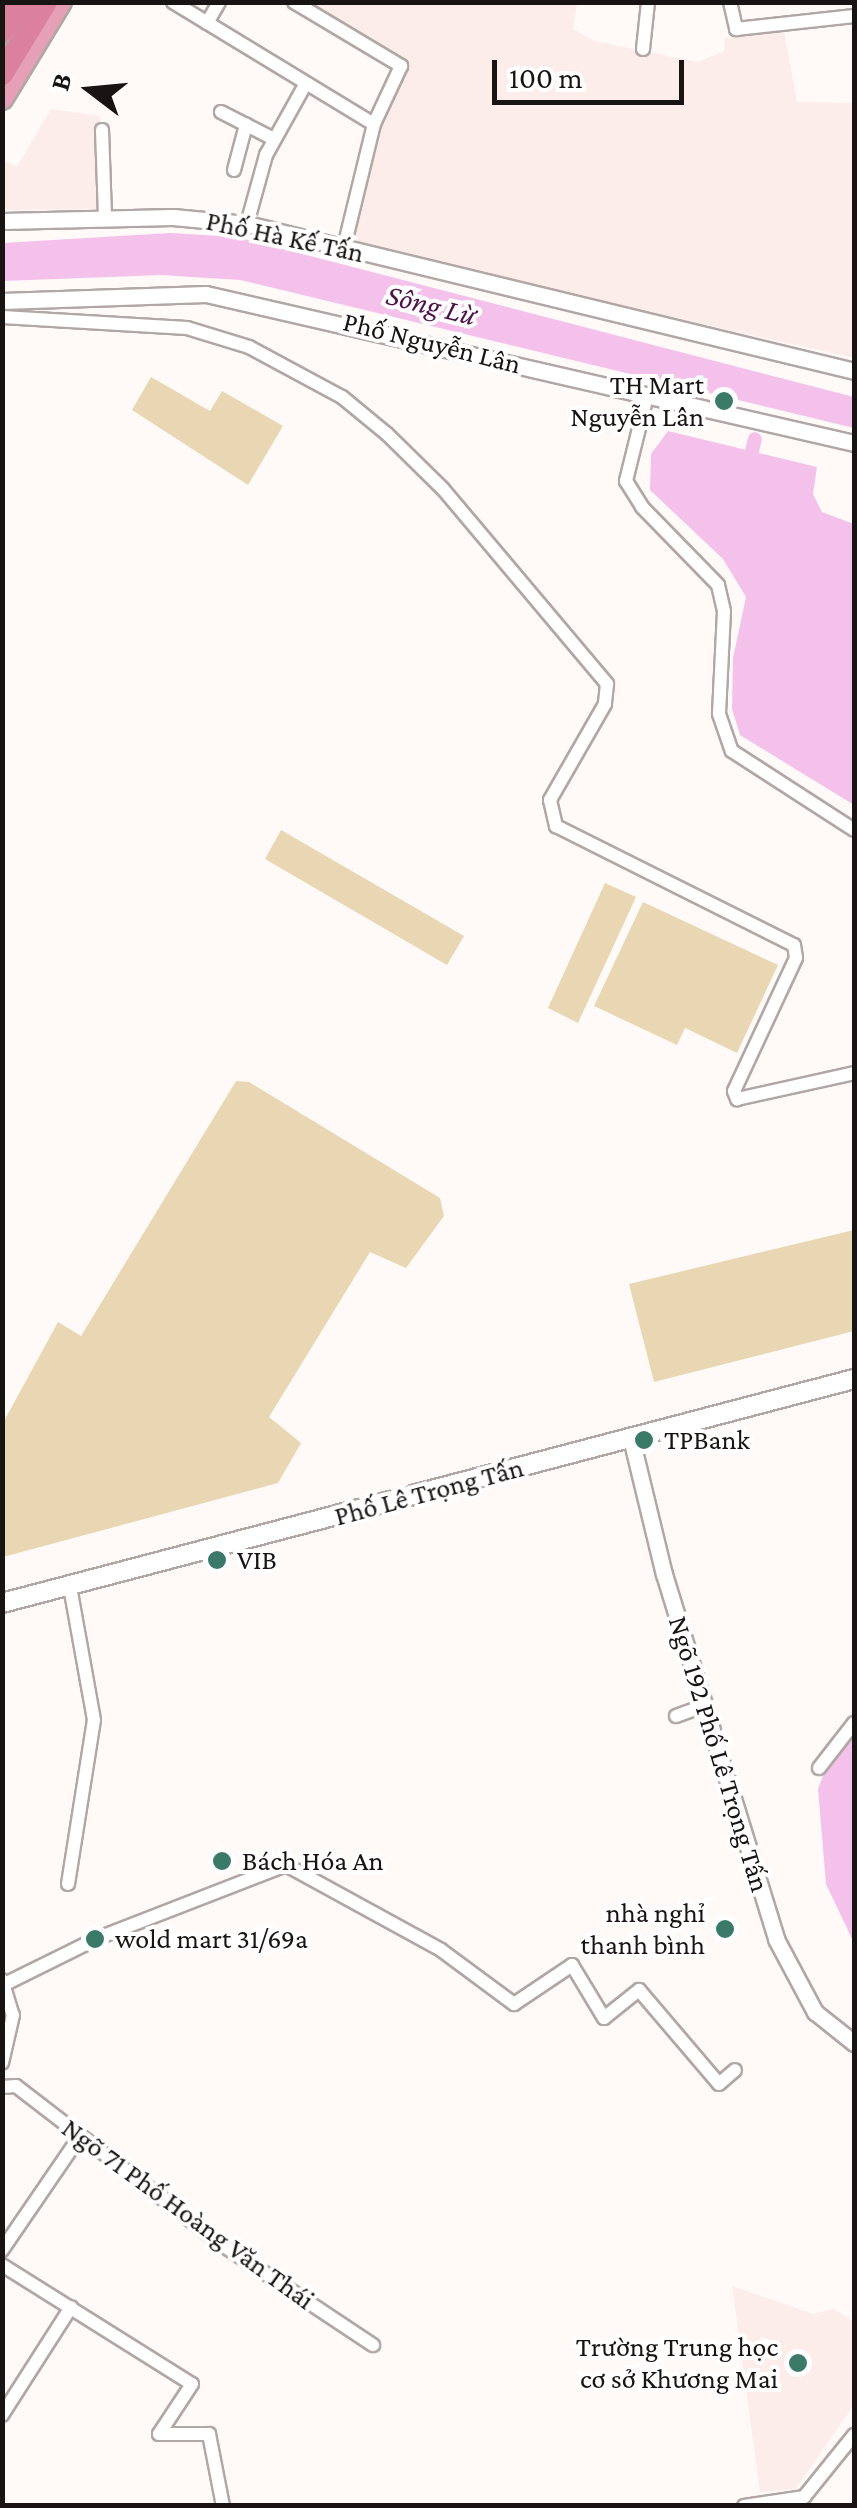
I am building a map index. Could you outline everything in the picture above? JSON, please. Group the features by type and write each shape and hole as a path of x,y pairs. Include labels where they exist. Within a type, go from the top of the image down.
{"highway":[{"path":"2,31 20,2"},
{"path":"2,74 46,2"}],"main road":[{"path":"2,58 34,2"},
{"path":"2,99 61,2"},
{"name":"Phố Lê Trọng Tấn","path":"2,1603 630,1438 853,1385"}],"street":[{"path":"174,2 374,124"},
{"path":"207,23 220,2"},
{"path":"294,2 401,66 374,124 344,247"},
{"path":"643,49 648,2"},
{"path":"730,2 736,29 854,16"},
{"path":"247,224 274,139 305,85"},
{"path":"221,112 274,139"},
{"path":"234,170 246,125"},
{"path":"102,130 105,218"},
{"name":"Phố Hà Kế Tấn","path":"2,221 105,218 247,224 854,371"},
{"name":"Phố Nguyễn Lân","path":"2,301 206,294 854,443"},
{"path":"2,317 148,321 249,346 342,397 443,489 607,684 605,704 550,800 556,826 794,945 796,958 734,1091 744,1100 854,1074"},
{"path":"647,396 626,480 642,507 718,585 724,611 720,714 732,751 854,830"},
{"name":"Ngõ 192 Phố Lê Trọng Tấn","path":"630,1438 704,1706 782,1955 815,2012 854,2043"},
{"path":"68,1884 94,1720 70,1586"},
{"path":"676,1716 704,1706"},
{"path":"819,1768 854,1723"},
{"path":"2,2063 13,2015 4,1982 98,1938 286,1865 441,1950 514,2004 572,1966 604,2018 639,1990 719,2084 735,2070"},
{"name":"Ngõ 71 Phố Hoàng Văn Thái","path":"2,2086 16,2086 224,2246 373,2346"},
{"path":"2,2250 80,2136"},
{"path":"2,2265 192,2384 159,2434 209,2434 222,2506"},
{"path":"2,2414 70,2307"},
{"path":"744,2506 804,2496 854,2435"}],"shaded area":[{"path":"298,3 577,3 573,29 594,41 698,62 724,51 725,38 784,31 797,102 854,103 854,358 353,245 381,122 407,65"},
{"path":"51,109 100,116 101,209 3,210 2,160 17,167"},
{"path":"151,377 210,411 222,391 283,426 248,485 132,410"},
{"path":"281,830 464,936 447,965 265,859"},
{"path":"605,883 636,897 578,1023 548,1008"},
{"path":"643,902 778,965 737,1053 685,1028 677,1045 594,1006"},
{"path":"236,1081 249,1082 440,1198 444,1216 406,1268 370,1252 269,1417 301,1443 278,1483 3,1557 3,1423 58,1322 81,1336"},
{"path":"854,1230 854,1331 654,1382 629,1284"},
{"name":"Trường Trung học cơ sở Khương Mai","path":"732,2286 813,2314 834,2309 854,2322 854,2404 796,2489 760,2492"}],"water":[{"name":"Sông Lừ","path":"170,233 237,237 854,397 854,428 240,280 161,275 3,281 3,243"},
{"path":"668,431 817,467 813,494 822,512 854,524 854,805 740,735 732,709 733,658 746,597 723,559 650,490 651,454"},
{"path":"854,1736 854,1943 826,1884 818,1789 826,1768"}],"waterway":[{"path":"752,451 755,439"}],"place":[{"name":"TH Mart Nguyễn Lân","path":"724,401"},
{"name":"TPBank","path":"644,1440"},
{"name":"VIB","path":"217,1560"},
{"name":"Bách Hóa An","path":"222,1861"},
{"name":"nhà nghỉ thanh bình","path":"725,1929"},
{"name":"wold mart 31/69a","path":"95,1939"},
{"name":"Trường Trung học cơ sở Khương Mai","path":"798,2363"}]}
